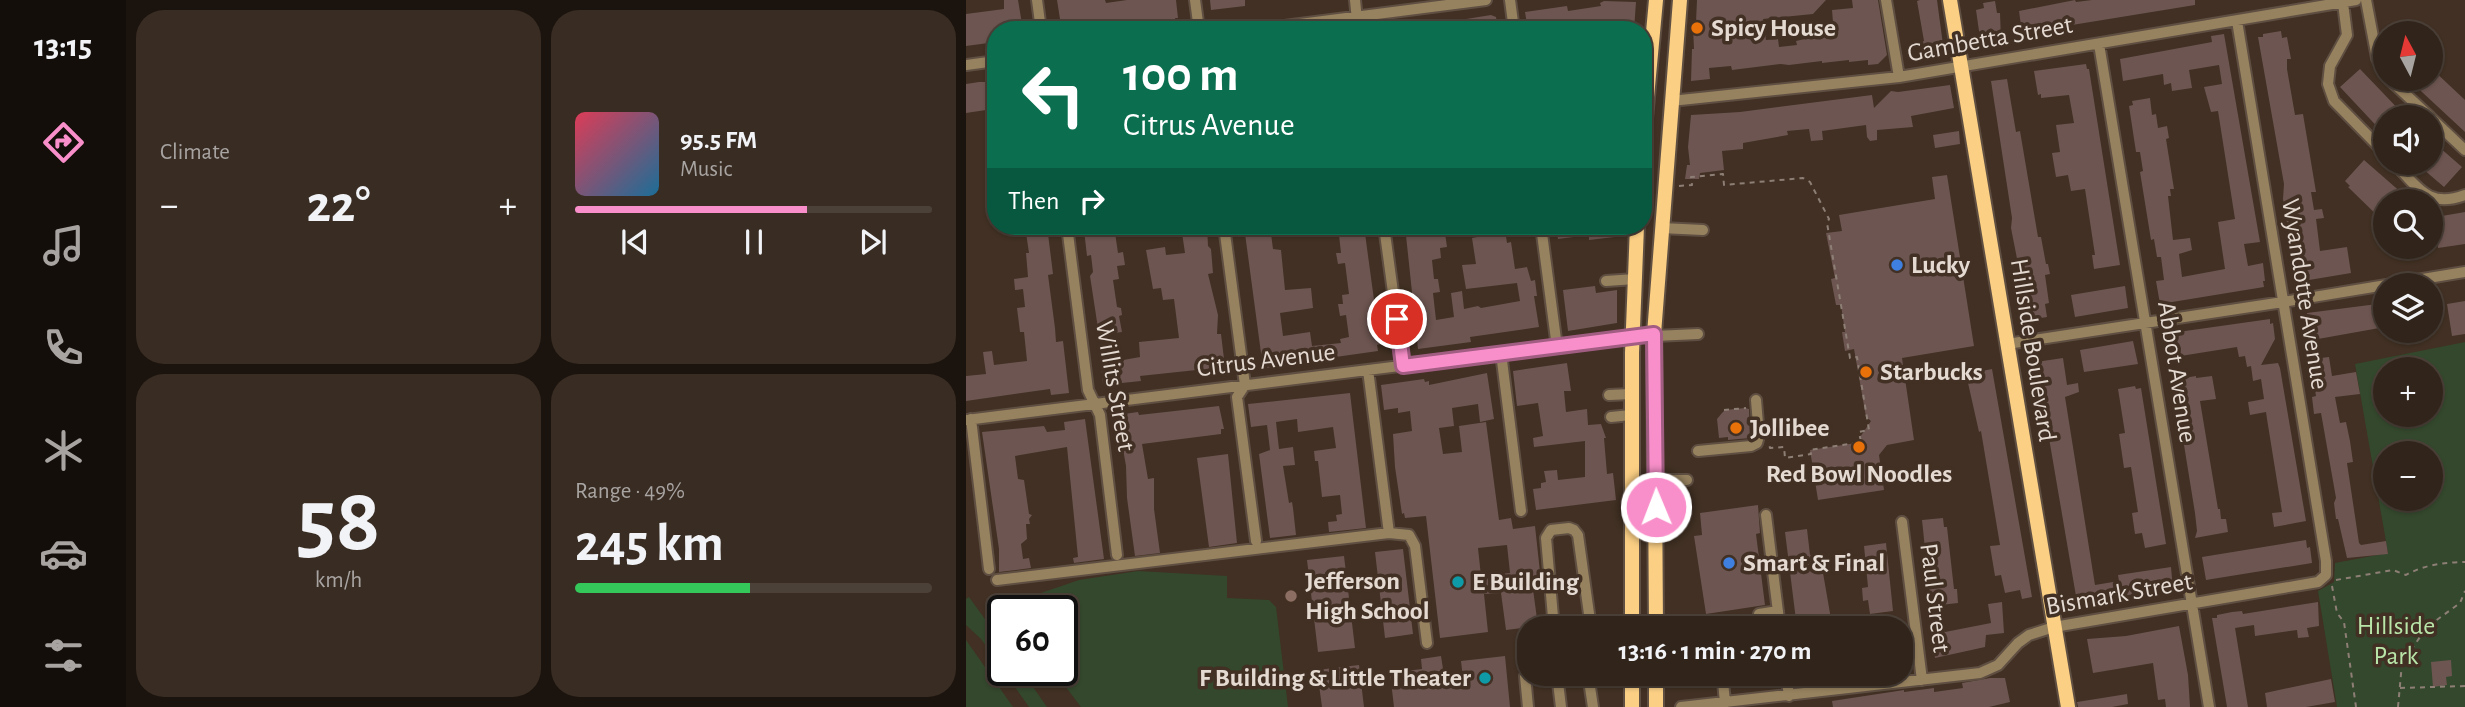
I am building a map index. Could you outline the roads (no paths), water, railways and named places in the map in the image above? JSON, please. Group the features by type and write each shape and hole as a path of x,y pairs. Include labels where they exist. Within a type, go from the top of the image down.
{"main road":[{"path":"1652,43 1656,0"},
{"path":"1656,616 1654,334 1680,0"},
{"name":"Hillside Boulevard","path":"1950,0 2003,348 2068,707"},
{"path":"1632,616 1631,394 1637,235"},
{"path":"1632,686 1632,707"},
{"path":"1656,686 1656,707"}],"street":[{"path":"1037,0 1040,21"},
{"path":"1195,0 1198,21"},
{"path":"1355,0 1358,21"},
{"path":"1320,21 1486,0"},
{"path":"1510,0 1513,21"},
{"path":"1886,0 1899,77"},
{"name":"Gambetta Street","path":"1671,101 1961,68 2356,0"},
{"path":"2366,0 2373,37"},
{"path":"2343,3 2347,35 2330,66 2328,84 2333,101 2373,141"},
{"name":"Wyandotte Avenue","path":"2237,21 2326,561 2326,575"},
{"name":"Abbot Avenue","path":"2099,44 2209,707"},
{"path":"966,65 987,62"},
{"path":"2402,91 2416,105"},
{"path":"2443,130 2465,150"},
{"path":"2406,175 2427,196 2444,201 2465,195"},
{"path":"1661,228 1703,230"},
{"name":"Willits Street","path":"1068,235 1088,390 1100,415 1117,555"},
{"path":"1225,235 1245,385 1237,397 1256,541"},
{"path":"1385,235 1403,366"},
{"path":"1542,235 1557,347"},
{"path":"2003,348 2465,272"},
{"path":"1605,281 1635,279"},
{"name":"Citrus Avenue","path":"969,419 1654,334 1698,334"},
{"path":"1501,354 1516,430 1515,459 1521,511"},
{"path":"1368,370 1389,531"},
{"path":"1609,396 1631,394"},
{"path":"1698,451 1755,445 1759,436 1757,404"},
{"path":"1611,417 1631,415"},
{"path":"969,419 989,569"},
{"path":"1515,459 1527,458"},
{"path":"1655,480 1687,480"},
{"path":"1766,515 1779,616"},
{"name":"Paul Street","path":"1902,522 1922,680"},
{"path":"1553,616 1546,538 1551,530 1569,528 1578,536 1589,616"},
{"path":"997,580 1389,531 1409,535 1415,546 1427,643"},
{"name":"Bismark Street","path":"1681,707 1980,673 2013,656 2029,635 2054,627 2318,582 2326,575"},
{"path":"1759,614 1778,611"},
{"path":"1526,686 1528,707"},
{"path":"1559,686 1562,707"},
{"path":"1590,686 1593,707"},
{"path":"1723,686 1725,702"},
{"path":"1788,686 1789,696"}],"place":[{"name":"Spicy House","path":"1697,28"},
{"name":"Lucky","path":"1897,265"},
{"name":"Starbucks","path":"1866,372"},
{"name":"Jollibee","path":"1736,428"},
{"name":"Red Bowl Noodles","path":"1859,447"},
{"name":"Smart & Final","path":"1729,563"},
{"name":"E Building","path":"1458,582"},
{"name":"Jefferson High School","path":"1291,596"},
{"name":"F Building & Little Theater","path":"1485,678"}],"park label":[{"name":"Hillside Park","path":"2396,641"}]}
